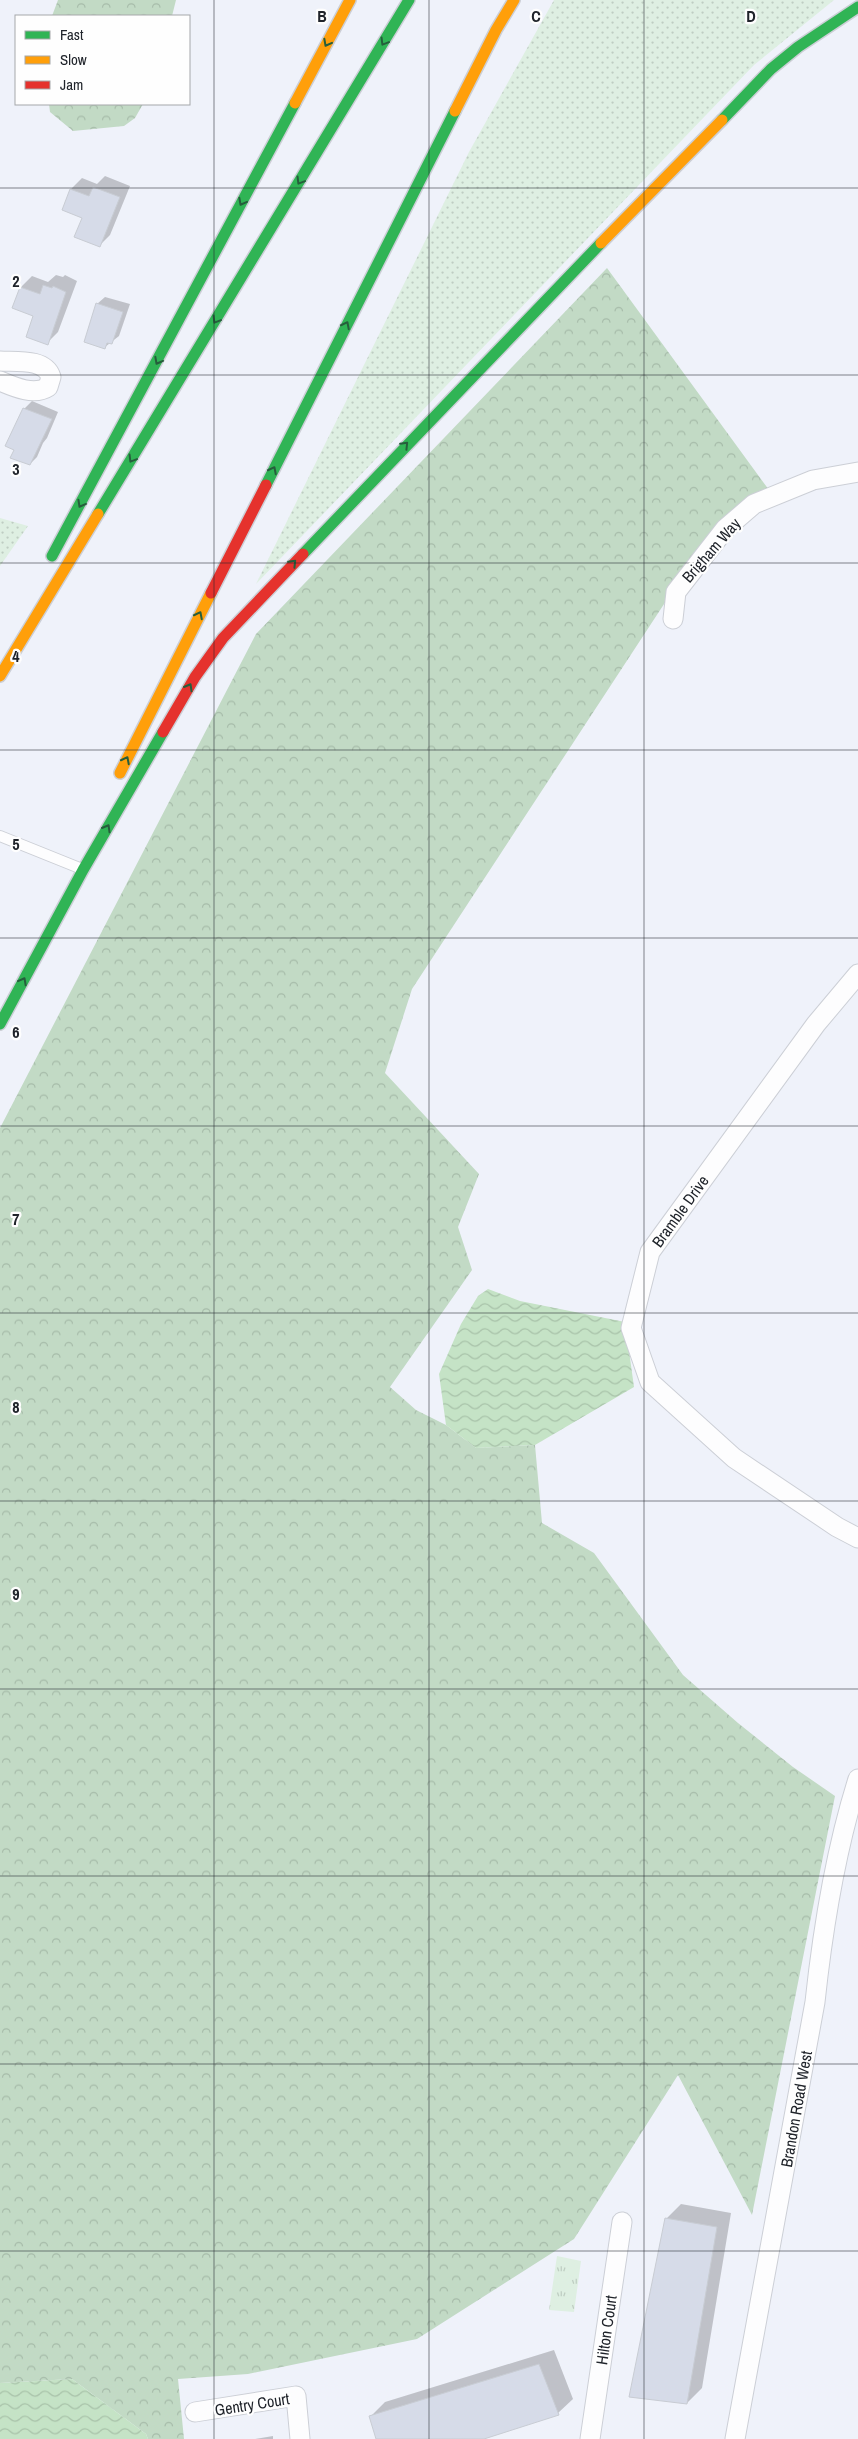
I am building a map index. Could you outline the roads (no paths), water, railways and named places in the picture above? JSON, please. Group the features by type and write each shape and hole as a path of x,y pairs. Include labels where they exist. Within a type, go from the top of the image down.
{"highway":[{"path":"48,563 350,0"},
{"path":"0,676 409,0"},
{"path":"115,782 483,56 514,0"},
{"path":"0,1024 83,870 195,677 236,624 512,334 771,69 798,47 858,8"},
{"path":"798,47 858,15"},
{"path":"83,870 95,826"}],"street":[{"path":"0,361 40,365 48,370 52,377 48,387 40,391 23,390 0,382"},
{"name":"Brigham Way","path":"673,619 676,592 725,529 754,504 813,480 858,472"},
{"name":"Bramble Drive","path":"858,974 816,1024 650,1252 631,1328 650,1382 734,1458 837,1527 858,1538"},
{"name":"Brandon Road West","path":"735,2439 815,2002 821,1946 834,1873 858,1779"},
{"name":"Hilton Court","path":"590,2439 622,2222"},
{"name":"Gentry Court","path":"195,2412 296,2396 300,2439"}],"lane":[{"path":"0,836 83,870"}],"water":[{"path":"488,1289 520,1301 625,1322 634,1387 535,1445 476,1448 446,1425 439,1374 461,1324 478,1296"},
{"path":"72,2379 146,2434 148,2439 0,2439 0,2383"}]}
